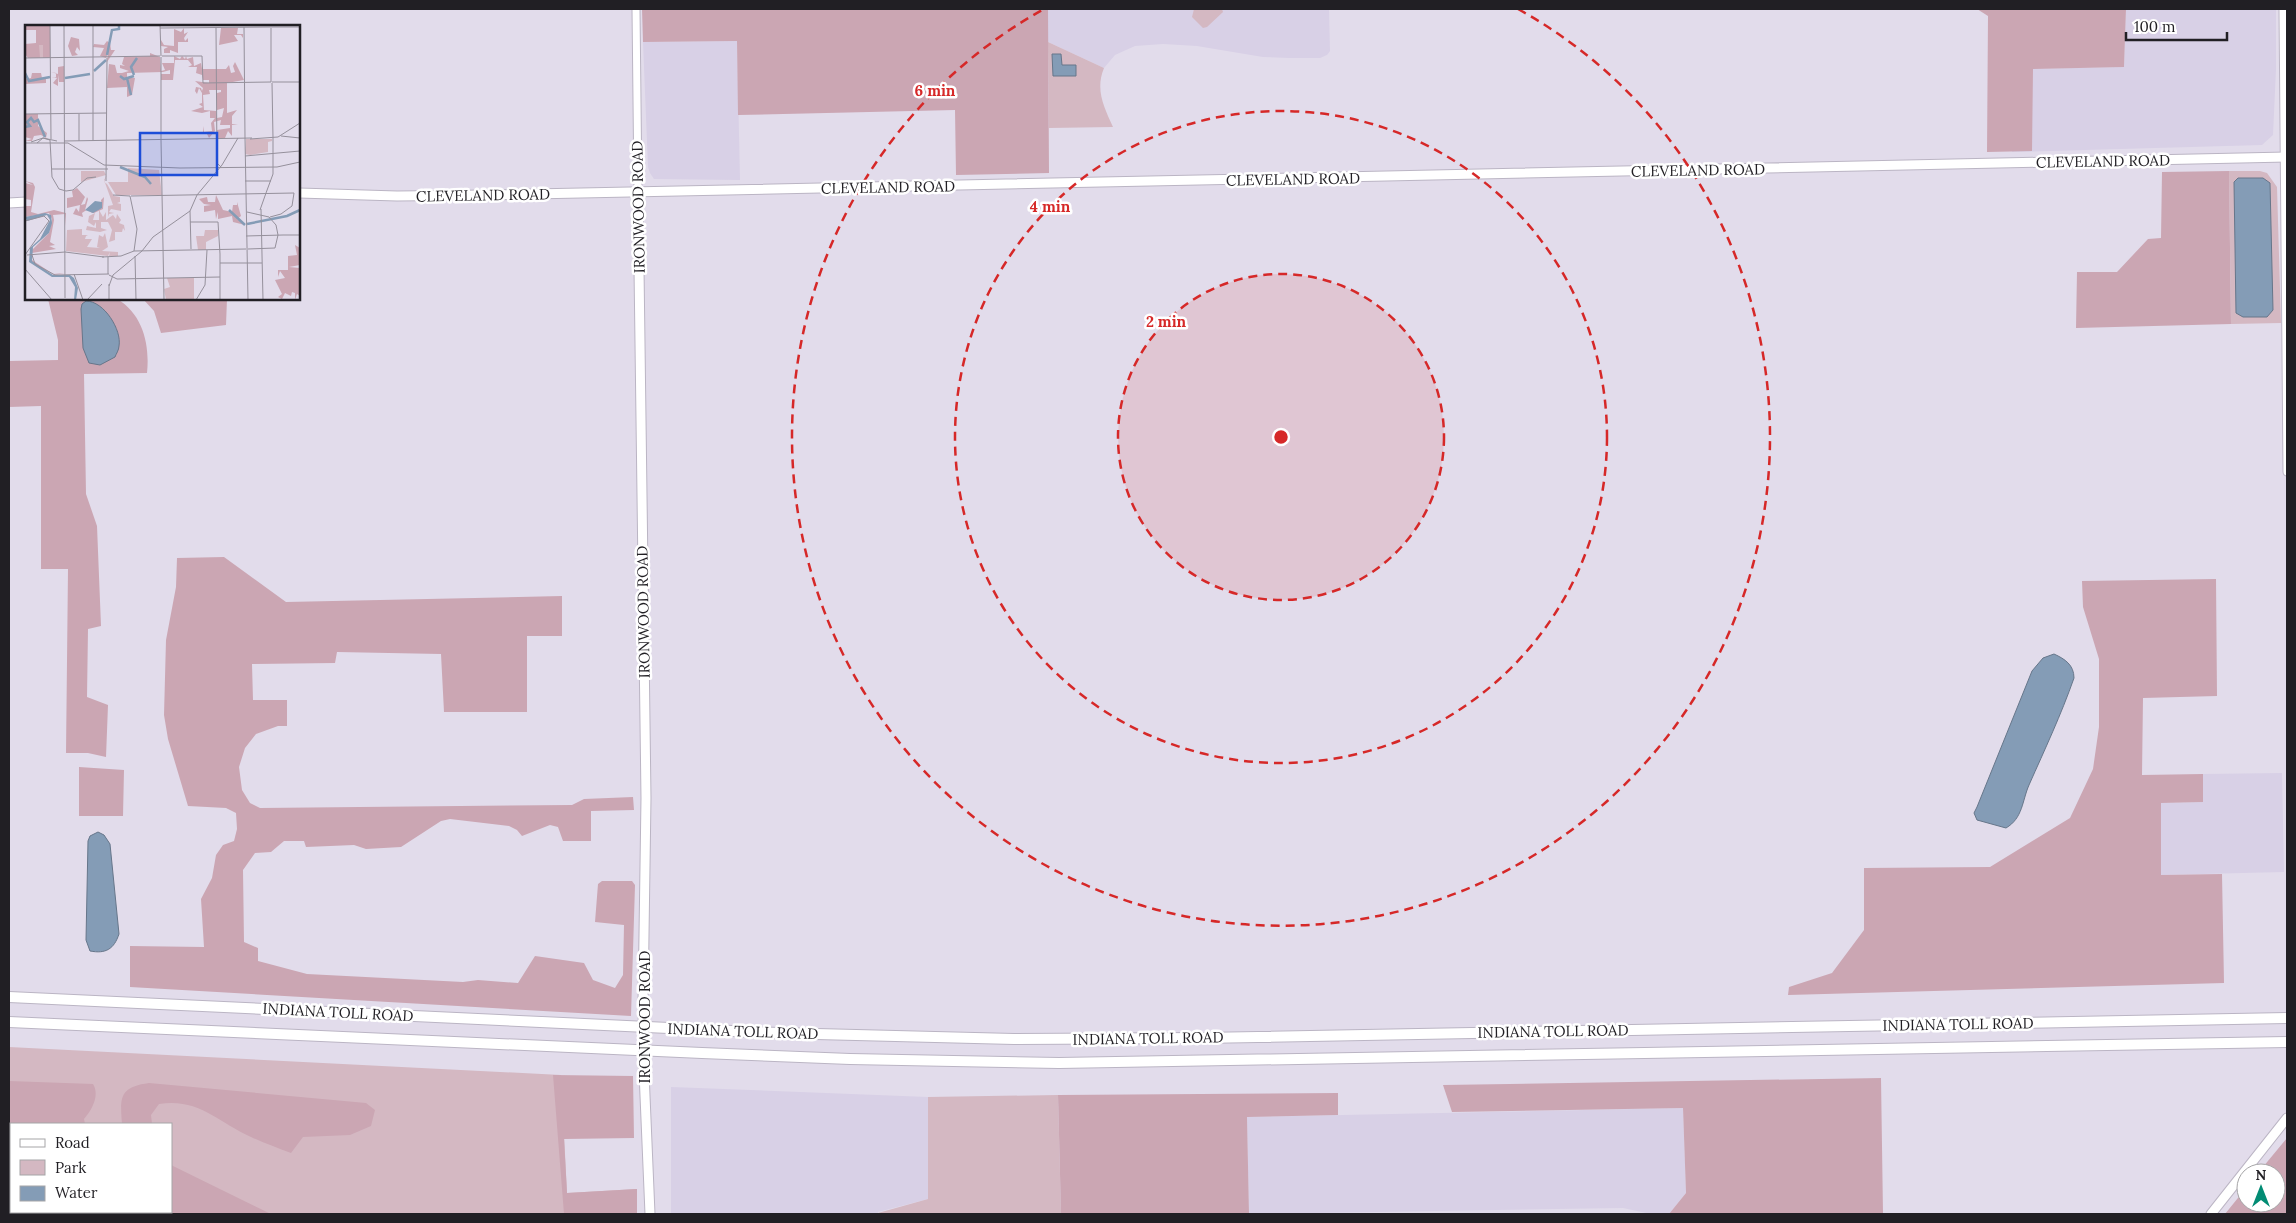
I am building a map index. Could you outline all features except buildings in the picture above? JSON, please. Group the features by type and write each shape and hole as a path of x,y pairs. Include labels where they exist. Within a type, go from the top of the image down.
{"highway":[{"name":"INDIANA TOLL ROAD","path":"9,997 777,1033 1014,1039 2287,1018"},
{"name":"INDIANA TOLL ROAD","path":"9,1022 771,1056 1060,1063 2287,1042"}],"main road":[{"name":"CLEVELAND ROAD","path":"300,193 407,196 638,192 2286,157"},
{"name":"IRONWOOD ROAD","path":"638,192 646,808 643,1003 650,1214"},
{"path":"9,202 25,202"},
{"path":"2210,1214 2287,1118"}],"street":[{"name":"IRONWOOD ROAD","path":"636,9 638,192"},
{"path":"2282,9 2286,157 2287,472"}],"shaded area":[{"path":"642,9 1048,9 1049,173 956,175 955,110 738,115 737,41 643,42"},
{"path":"1048,9 1329,9 1330,51 1327,55 1320,58 1289,58 1263,57 1197,46 1163,44 1135,46 1115,55 1104,68 1048,42"},
{"path":"1977,9 2126,9 2124,67 2033,69 2032,151 1987,152 1988,16"},
{"path":"2126,9 2276,9 2273,135 2262,145 2012,152 2011,69 2124,67"},
{"path":"737,41 740,180 654,179 648,167 643,42"},
{"path":"2229,171 2231,324 2076,328 2077,272 2117,272 2148,239 2161,238 2162,172"},
{"path":"48,300 118,300 133,313 139,322 146,341 147,373 84,374 86,494 97,526 101,626 88,629 87,697 108,705 106,757 88,753 66,753 68,569 41,569 41,406 9,407 9,361 58,360 58,340"},
{"path":"144,300 227,300 226,325 161,333 154,311"},
{"path":"224,557 286,602 562,596 562,636 527,636 527,712 444,712 441,654 337,652 335,663 252,664 253,700 287,700 287,726 278,726 256,734 245,748 239,767 242,790 250,803 260,808 572,805 584,799 633,797 634,810 591,811 591,841 563,841 558,827 550,825 522,836 517,830 509,826 450,819 441,821 401,847 366,849 354,845 306,847 304,841 284,841 271,852 255,853 243,870 244,942 258,948 258,961 307,974 518,983 535,956 584,963 593,980 615,988 623,975 624,925 595,922 598,884 602,881 632,881 635,885 631,1016 130,987 130,946 204,947 201,899 212,878 216,855 223,845 234,841 237,829 236,813 226,808 188,806 168,739 164,715 166,640 176,587 177,558"},
{"path":"2216,579 2217,696 2143,698 2142,775 2203,774 2203,802 2161,803 2161,875 2222,874 2224,983 1788,995 1789,987 1832,973 1864,930 1864,868 1990,867 2070,818 2093,769 2099,727 2099,659 2083,607 2082,581"},
{"path":"79,767 124,770 123,816 79,816"},
{"path":"2282,773 2284,872 2161,875 2161,803 2203,802 2203,774"},
{"path":"553,1075 633,1076 634,1138 564,1139 567,1193 637,1189 637,1214 564,1214"},
{"path":"1881,1078 1883,1214 1669,1214 1686,1193 1683,1108 1452,1112 1443,1085"},
{"path":"9,1081 93,1084 96,1093 95,1098 90,1111 84,1119 85,1123 10,1123 10,1213 65,1214 9,1214"},
{"path":"149,1083 366,1103 375,1110 371,1126 350,1135 303,1137 291,1153 251,1137 207,1112 185,1104 159,1104 151,1115 152,1123 122,1123 121,1107 124,1095 132,1087"},
{"path":"671,1087 928,1097 928,1199 878,1212 878,1214 671,1214"},
{"path":"1338,1093 1338,1115 1247,1117 1249,1214 1061,1214 1058,1095"},
{"path":"1683,1108 1686,1193 1669,1214 1651,1214 1623,1208 1249,1214 1247,1117"},
{"path":"2287,1138 2287,1214 2225,1214 2236,1200 2236,1213 2286,1213 2286,1163 2266,1163"},
{"path":"172,1165 271,1214 134,1214 172,1213"}],"green space":[{"path":"1194,9 1222,9 1223,12 1207,27 1203,28 1192,17"},
{"path":"1048,42 1104,68 1100,84 1102,98 1113,127 1049,128"},
{"path":"2229,171 2260,171 2267,173 2277,187 2281,323 2231,324"},
{"path":"9,1047 561,1075 567,1193 637,1189 637,1214 9,1214"},
{"path":"1058,1095 1061,1214 878,1214 928,1199 928,1097"}],"water":[{"path":"1052,54 1061,54 1062,65 1076,65 1076,76 1053,76"},
{"path":"2238,178 2263,178 2270,183 2273,310 2267,317 2243,317 2236,313 2234,182"},
{"path":"86,301 93,302 105,311 118,332 119,347 115,357 100,365 89,363 83,348 81,309 82,304"},
{"path":"2054,654 2068,663 2074,673 2074,678 2029,785 2019,814 2012,824 2006,828 1977,820 1974,813 2032,671 2043,658"},
{"path":"98,832 104,835 110,844 119,934 112,947 101,952 90,951 86,940 88,841 90,836"}]}
